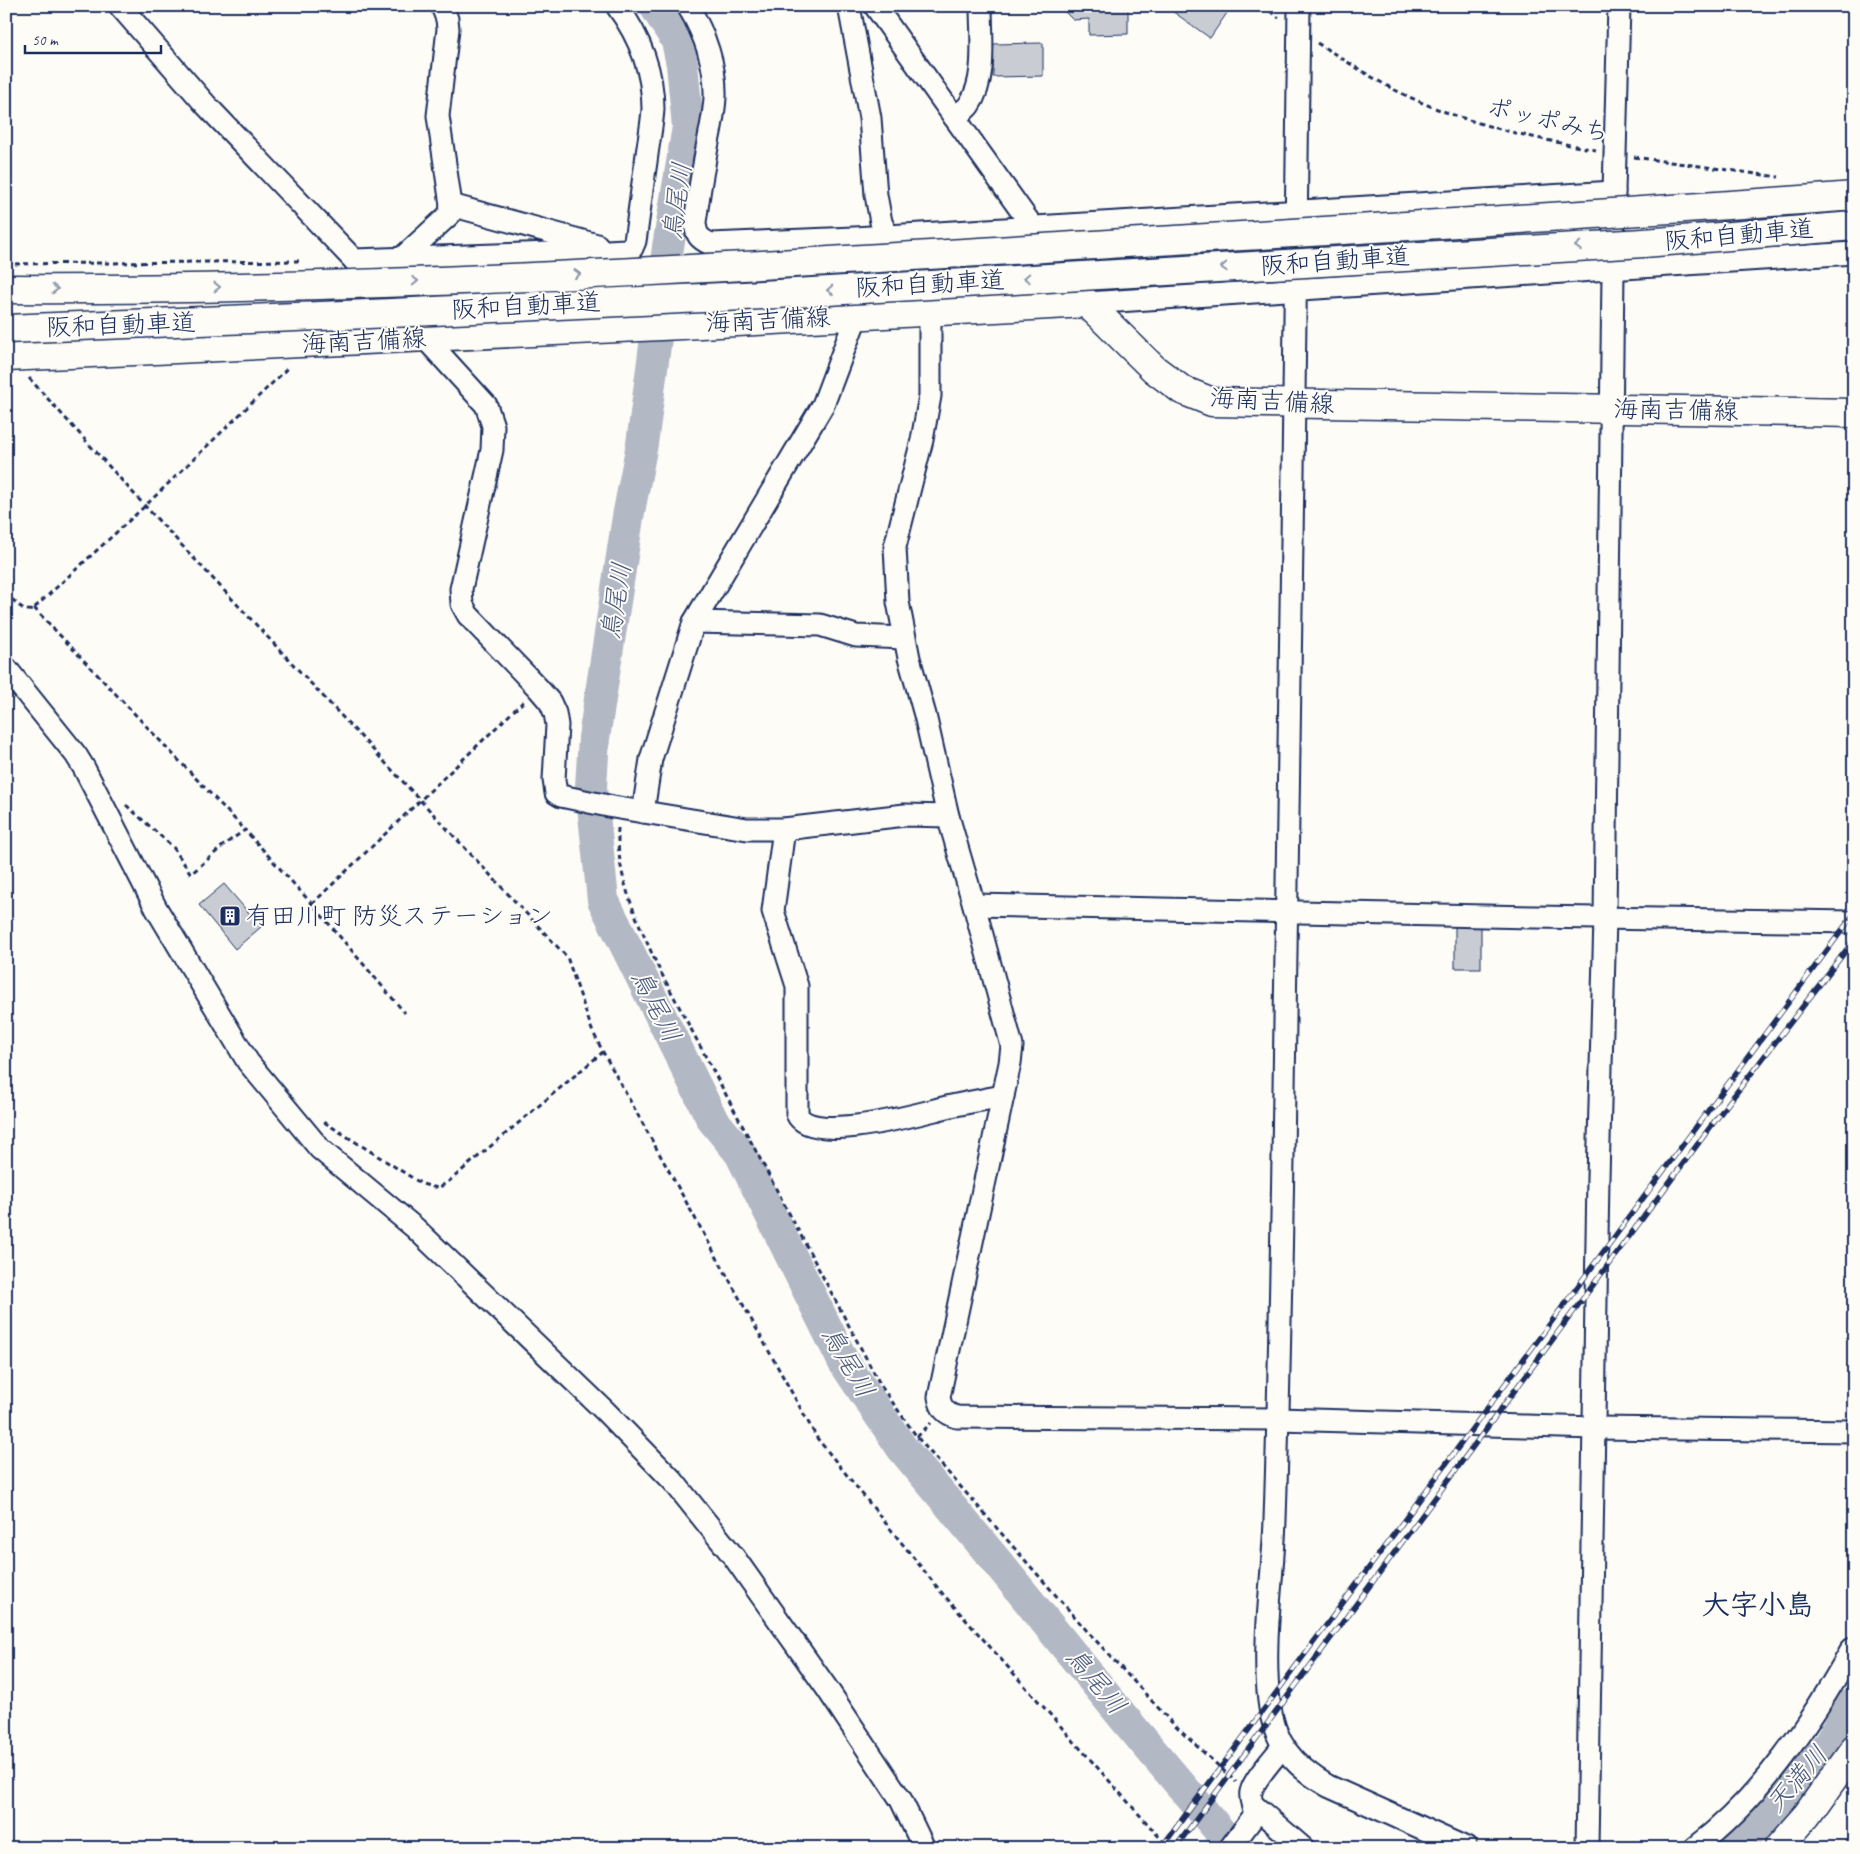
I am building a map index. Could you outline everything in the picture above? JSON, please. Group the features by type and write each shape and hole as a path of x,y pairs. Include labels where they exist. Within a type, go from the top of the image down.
{"main road":[{"name":"阪和自動車道","path":"6,289 241,286 615,273 1610,214 1854,196"},
{"name":"阪和自動車道","path":"6,329 744,296 1644,243 1854,226"},
{"name":"海南吉備線","path":"8,356 424,338 1087,303 1154,368 1182,390 1212,402 1854,413"},
{"path":"1778,1848 1812,1808 1854,1749"}],"street":[{"path":"120,6 206,105 354,260 486,405 493,426 492,450 461,589 462,604 468,615 550,702 555,713 557,725 554,780 556,793 561,796 643,812 747,829 784,829 905,815 948,816"},
{"path":"402,258 450,214 451,205 438,116 448,29 447,19 442,6"},
{"path":"354,260 607,251 632,248 635,241 652,110 649,73 643,53 630,25 617,6"},
{"path":"688,6 708,48 715,95 713,118 695,222 698,236 711,244 886,236 1614,192"},
{"path":"849,6 870,118 876,195 881,222 886,236 894,249 897,313"},
{"path":"875,6 1087,303 1854,253"},
{"path":"954,117 968,107 978,90 981,74 981,6"},
{"path":"1299,6 1288,912 1278,1419 1267,1653 1268,1685 1274,1724 1283,1746 1295,1763 1312,1777 1466,1848"},
{"path":"1587,1848 1598,1188 1605,918 1613,409 1614,192 1619,6"},
{"path":"451,205 602,246 607,251"},
{"path":"930,311 930,396 922,440 895,547 898,602 948,816 1012,1046 939,1397 944,1410 949,1415 957,1416 1278,1419 1594,1428 1854,1431"},
{"path":"643,812 651,759 694,622 823,405 857,315"},
{"path":"694,622 820,625 856,636 905,638"},
{"path":"6,668 76,755 84,768 156,908 248,1062 320,1150 414,1228 605,1411 673,1481 734,1557 828,1690 901,1800 924,1848"},
{"path":"784,829 773,911 797,986 797,1114 799,1119 810,1124 855,1126 915,1116 945,1107 1003,1096"},
{"path":"974,905 1854,922"},
{"path":"1694,1848 1739,1808 1791,1747 1826,1697 1853,1648"},
{"path":"1230,1848 1254,1816 1253,1786 1283,1746"},
{"path":"1252,1800 1303,1848"}],"path":[{"name":"ポッポみち","path":"1263,6 1299,32 1373,78 1407,96 1456,116 1525,136 1616,154 1785,178"},
{"path":"6,264 305,261"},
{"path":"8,356 145,506 567,957 592,1030 603,1052 817,1438 942,1593 1169,1848"},
{"path":"6,593 23,609 29,611 34,608 145,506 292,364"},
{"path":"34,608 245,830 312,904 405,1013"},
{"path":"312,904 538,688"},
{"path":"121,800 173,846 191,874 225,844 245,830"},
{"path":"617,807 622,877 628,898 658,968 881,1386 917,1437 1088,1632 1176,1727 1252,1800"},
{"path":"322,1121 422,1184 438,1188 448,1182 603,1052"}],"building":[{"path":"1059,6 1128,6 1128,34 1089,35 1089,19 1073,20"},
{"path":"1165,6 1230,6 1231,7 1210,38"},
{"path":"1043,43 1043,76 993,77 993,44"},
{"name":"有田川町 防災ステーション","path":"224,884 261,927 235,949 199,905"},
{"path":"1455,924 1481,924 1481,968 1455,968"}],"waterway":[{"name":"鳥尾川","path":"655,6 677,41 682,64 688,127 668,247 642,444 628,517 594,738 591,787 603,900 712,1119 740,1153 843,1361 902,1448 1124,1718 1234,1848"},
{"name":"天満川","path":"1731,1848 1752,1830 1827,1747 1854,1702"}],"railway":[{"path":"1161,1848 1854,914"},
{"path":"1175,1848 1723,1110 1854,940"}],"place":[{"name":"有田川町 防災ステーション","path":"230,916"}],"district":[{"name":"大字小島","path":"1758,1604"}]}
